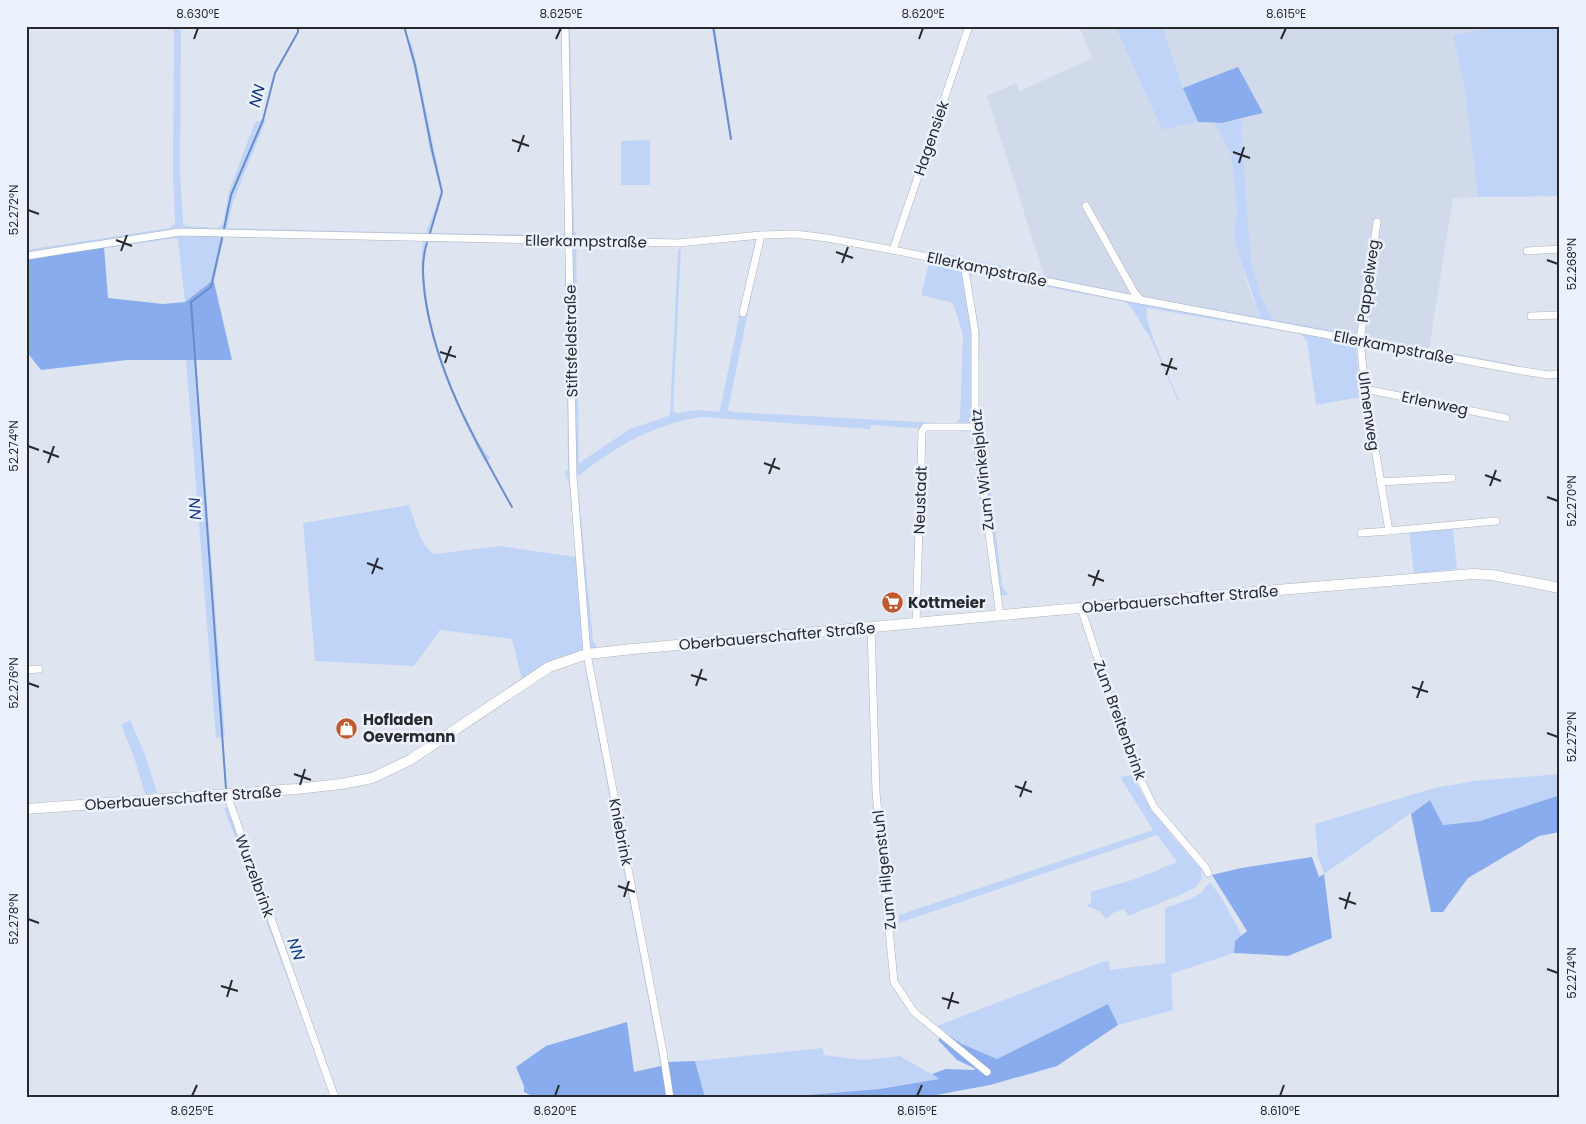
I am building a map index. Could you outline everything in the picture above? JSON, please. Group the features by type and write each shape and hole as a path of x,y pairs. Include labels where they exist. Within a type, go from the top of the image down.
{"main road":[{"name":"Oberbauerschafter Straße","path":"26,809 228,795 341,784 372,778 410,760 549,667 587,654 1253,592 1473,574 1492,575 1560,588"}],"street":[{"name":"Stiftsfeldstraße","path":"565,26 573,476 587,654"},
{"name":"Hagensiek","path":"893,250 969,26"},
{"path":"1086,206 1134,292 1141,300"},
{"name":"Pappelweg","path":"1360,340 1377,222"},
{"name":"Ellerkampstraße","path":"26,256 180,232 678,243 761,235 795,234 893,250 1141,300 1518,370 1549,375 1560,374"},
{"path":"743,313 761,235"},
{"path":"1527,251 1560,249"},
{"name":"Zum Winkelplatz","path":"964,264 975,332 974,427 1000,616"},
{"path":"1531,316 1560,315"},
{"name":"Ulmenweg","path":"1360,340 1365,389 1388,531"},
{"name":"Erlenweg","path":"1365,389 1506,418"},
{"name":"Neustadt","path":"916,623 922,432 926,427 974,427"},
{"path":"1380,482 1452,478"},
{"path":"1361,534 1496,521"},
{"name":"Zum Breitenbrink","path":"1081,608 1132,762 1154,807 1206,868 1208,873"},
{"name":"Zum Hilgenstuhl","path":"871,627 876,792 894,982 914,1012 987,1072"},
{"name":"Kniebrink","path":"587,654 663,1052 670,1098"},
{"path":"26,670 39,669"},
{"name":"Wurzelbrink","path":"228,795 335,1098"}],"shaded area":[{"path":"562,26 570,26 574,231 576,233 579,463 630,429 670,414 678,249 681,250 673,411 676,413 698,410 719,412 720,410 754,245 762,244 728,410 732,412 956,424 960,418 963,335 953,303 921,295 932,251 1130,294 1260,317 1233,232 1237,212 1231,154 1214,123 1243,119 1241,128 1251,261 1261,297 1273,319 1516,365 1517,374 1375,347 1369,347 1363,354 1356,348 1361,397 1316,405 1307,341 1301,334 1147,308 1149,326 1178,401 1149,335 1126,302 1037,285 1032,282 975,273 970,278 970,288 980,333 977,420 983,420 1002,586 1008,595 994,596 972,432 871,425 870,429 703,417 668,425 636,438 621,446 577,477 593,641 597,647 558,660 522,680 512,639 440,630 414,666 315,661 303,523 409,505 422,540 430,551 435,554 500,546 576,557 569,483 564,471 566,472 568,469 564,246 559,243 426,242 424,268 426,296 437,346 467,422 479,443 491,458 485,462 460,412 438,355 424,297 421,269 422,241 224,237 214,282 212,281 185,302 178,240 176,238 26,260 26,250 170,228 175,223 173,174 174,29 181,30 180,172 183,223 186,226 217,228 223,224 229,191 255,122 266,120 233,202 227,228 426,233 441,192 429,147 421,98 407,40 411,43 415,56 443,193 431,233 562,235 565,231"},
{"path":"712,26 715,26 732,139 730,140"},
{"path":"1079,26 1115,26 1162,130 1198,122 1214,123 1231,154 1237,212 1233,232 1250,293 1260,317 1130,294 1044,275 987,96 1016,83 1020,91 1092,58"},
{"path":"1115,26 1162,26 1183,88 1198,122 1162,130"},
{"path":"1162,26 1485,26 1485,29 1453,35 1465,91 1478,197 1453,198 1429,349 1273,319 1261,297 1251,261 1241,128 1243,119 1263,113 1238,68 1183,88"},
{"path":"1485,26 1560,26 1560,196 1478,197 1465,91 1453,35 1485,29"},
{"path":"1238,67 1263,113 1222,123 1198,122 1183,88"},
{"path":"650,140 650,185 621,185 621,141"},
{"path":"104,247 108,298 163,304 185,302 212,281 214,282 232,360 127,360 41,370 26,351 26,260"},
{"path":"186,360 196,360 225,736 216,738"},
{"path":"1453,528 1457,569 1414,574 1409,532"},
{"path":"594,666 668,1062 661,1066 585,668"},
{"path":"130,720 146,757 157,793 145,794 134,757 121,725"},
{"path":"1560,774 1560,795 1480,821 1443,825 1430,800 1324,874 1318,856 1315,824 1434,788 1475,781"},
{"path":"1132,775 1147,802 1169,832 1201,869 1202,878 1197,886 1187,892 1128,916 1124,909 1113,913 1106,919 1099,911 1087,906 1091,902 1091,892 1135,879 1177,862 1157,835 899,923 899,915 1153,830 1120,777"},
{"path":"1560,795 1560,832 1539,836 1468,878 1443,912 1431,912 1411,814 1430,800 1443,825 1480,821"},
{"path":"235,805 339,1098 332,1098 224,808"},
{"path":"1312,857 1319,877 1324,874 1332,938 1288,956 1234,953 1235,941 1247,931 1212,875 1241,868"},
{"path":"1210,882 1221,897 1242,935 1235,941 1234,953 1171,974 1173,1010 1118,1025 1108,1004 997,1059 962,1044 937,1026 1102,962 1109,961 1110,970 1165,963 1165,908 1201,893"},
{"path":"1108,1004 1118,1025 1057,1066 990,1085 920,1098 772,1098 880,1089 939,1079 932,1074 946,1069 974,1070 976,1069 957,1060 938,1040 944,1032 962,1044 997,1059"},
{"path":"627,1022 634,1072 661,1066 668,1062 695,1061 705,1098 537,1098 524,1092 524,1086 516,1067 546,1046"},
{"path":"823,1048 824,1055 864,1060 900,1056 940,1079 880,1089 772,1098 705,1098 695,1061"}],"waterway":[{"name":"NN","path":"224,229 231,195 263,120 275,73 298,32 298,26"},
{"name":"NN","path":"404,26 415,65 442,192 430,233"},
{"path":"713,26 731,139"},
{"name":"NN","path":"222,238 211,287 191,302 226,789"},
{"name":"NN","path":"427,243 423,263 424,289 430,324 438,352 471,432 512,507"}],"place":[{"name":"Kottmeier","path":"892,602"},
{"name":"Hofladen Oevermann","path":"347,728"}]}
